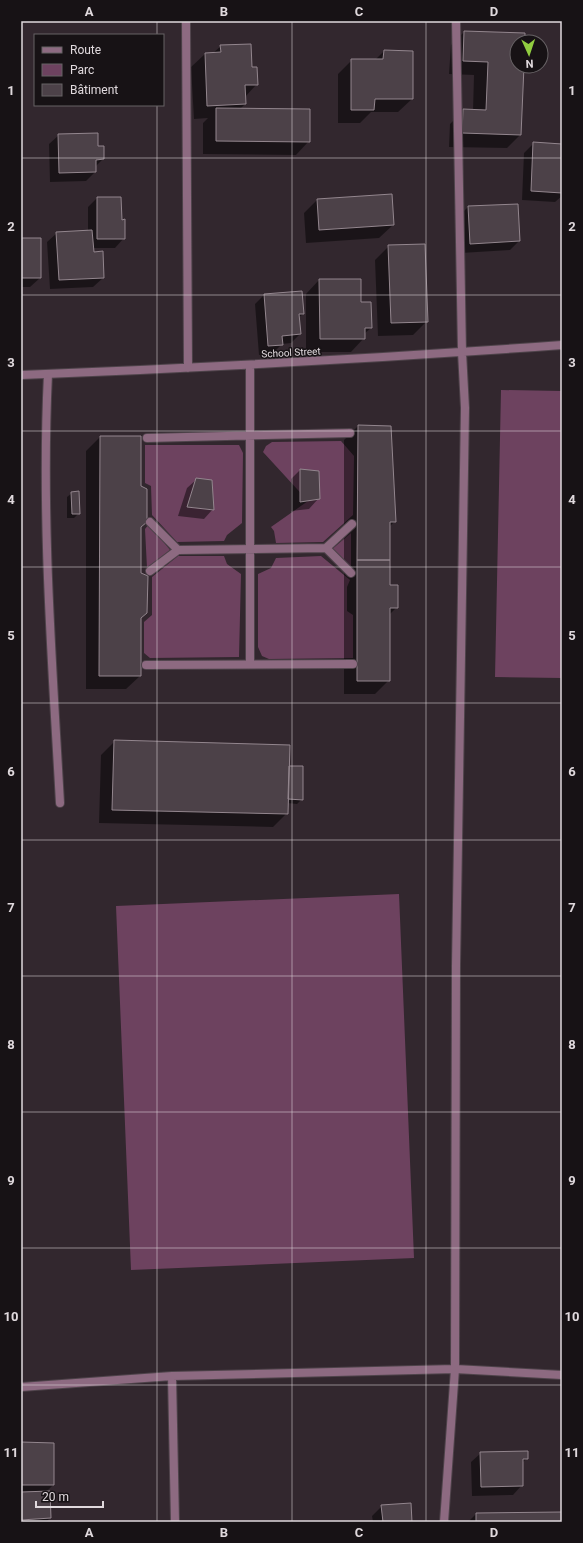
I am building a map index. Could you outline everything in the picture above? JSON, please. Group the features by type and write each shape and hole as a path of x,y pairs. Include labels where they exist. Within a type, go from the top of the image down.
{"street":[{"path":"186,21 188,368"},
{"path":"444,1522 455,1369 456,966 465,408 462,352 456,21"},
{"name":"School Street","path":"21,375 188,368 562,345"},
{"path":"250,364 250,664"},
{"path":"48,374 45,431 49,614 60,803"},
{"path":"147,438 350,433"},
{"path":"150,522 178,550"},
{"path":"150,571 178,550 326,548 352,524"},
{"path":"326,548 351,572"},
{"path":"146,665 353,664"},
{"path":"21,1387 172,1376 455,1369 562,1375"},
{"path":"172,1376 175,1522"}],"green space":[{"path":"501,390 562,391 562,678 495,677"},
{"path":"341,441 354,456 353,515 323,542 276,543 274,531 271,527 308,501 263,452 266,446 272,442"},
{"path":"145,445 239,445 243,453 242,523 227,535 224,541 177,542 152,515 151,486 145,483"},
{"path":"149,524 170,550 147,568 145,529"},
{"path":"351,533 351,568 331,550"},
{"path":"178,556 224,556 227,564 241,574 239,657 150,658 144,653 144,622 152,615 152,577"},
{"path":"321,556 350,580 347,587 347,611 353,615 353,658 269,659 262,656 258,647 258,574 271,568 276,558"},
{"path":"399,894 414,1258 131,1270 116,906"}],"building":[{"path":"464,31 525,33 509,34 509,74 524,74 521,135 462,133 463,109 486,110 488,62 463,61"},
{"path":"251,44 252,67 257,67 258,85 245,85 246,104 207,106 205,53 221,52 220,45"},
{"path":"384,50 413,51 413,99 375,99 374,110 351,110 351,59 383,59"},
{"path":"216,108 310,109 310,142 216,141"},
{"path":"98,133 98,146 104,146 104,159 96,160 96,172 59,173 58,134"},
{"path":"533,142 562,144 562,193 531,191"},
{"path":"392,194 394,225 319,230 317,199"},
{"path":"97,197 121,197 122,220 125,219 125,239 97,239"},
{"path":"518,204 520,241 470,244 468,206"},
{"path":"92,230 94,252 103,251 104,278 59,280 56,232"},
{"path":"21,238 41,238 41,278 21,278"},
{"path":"425,244 428,322 391,323 388,245"},
{"path":"319,279 361,279 361,302 371,302 372,328 365,328 365,339 320,339"},
{"path":"302,291 304,314 299,314 301,334 282,336 283,345 268,346 264,294"},
{"path":"358,425 391,426 396,522 390,522 390,560 357,560"},
{"path":"100,436 141,436 141,486 147,489 147,522 141,527 141,573 148,576 147,613 141,618 141,676 99,676"},
{"path":"300,469 319,471 320,499 300,502"},
{"path":"196,478 212,480 214,510 187,507"},
{"path":"79,491 80,514 72,514 71,492"},
{"path":"357,560 390,560 390,585 398,585 398,608 390,608 390,681 357,681"},
{"path":"114,740 290,745 288,814 112,810"},
{"path":"289,766 303,766 303,800 288,799"},
{"path":"21,1442 54,1443 54,1485 21,1485"},
{"path":"528,1451 528,1459 523,1459 523,1486 481,1487 480,1452"},
{"path":"50,1491 51,1518 21,1520 21,1492"},
{"path":"411,1503 412,1522 383,1522 381,1505"},
{"path":"562,1512 562,1522 476,1522 476,1513"}]}
